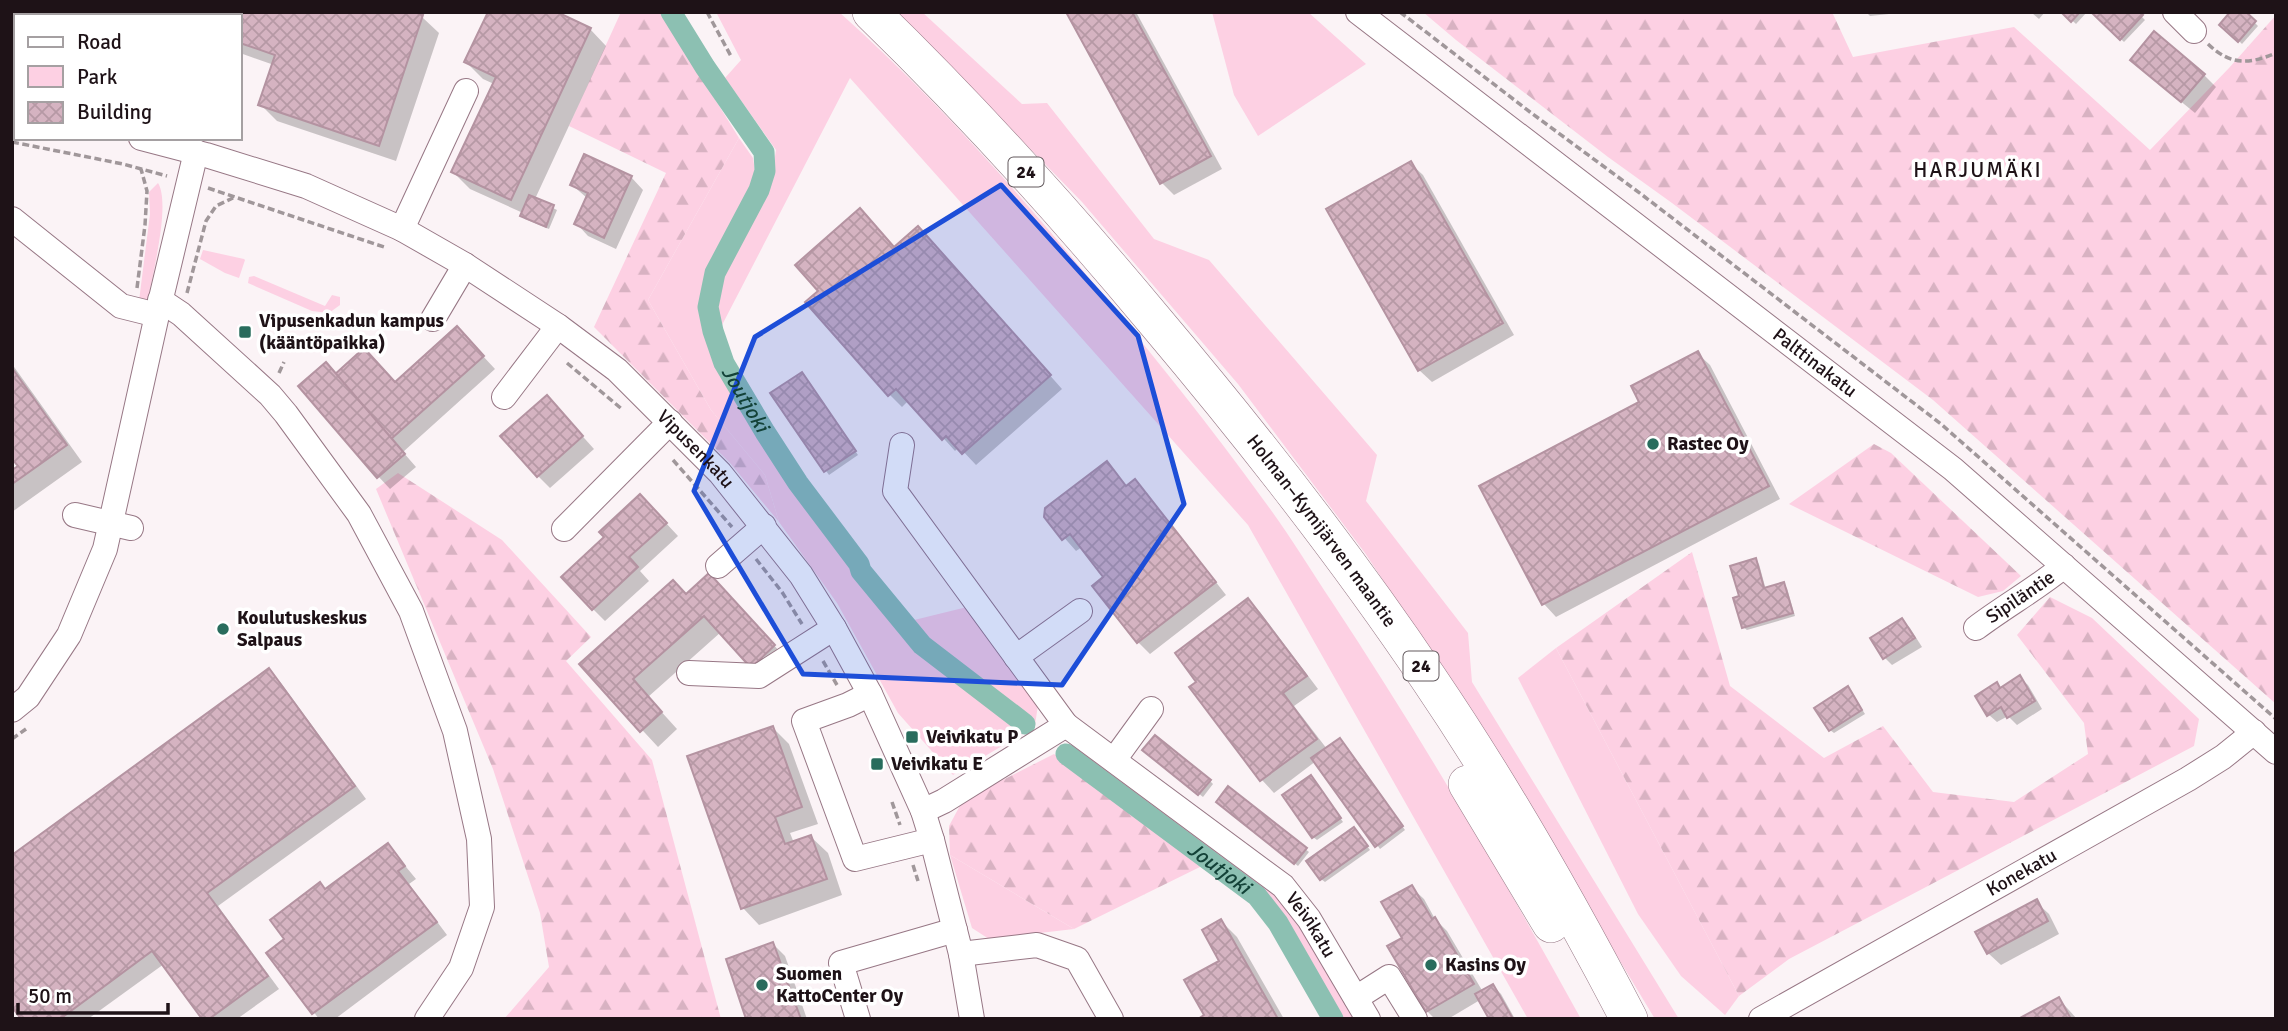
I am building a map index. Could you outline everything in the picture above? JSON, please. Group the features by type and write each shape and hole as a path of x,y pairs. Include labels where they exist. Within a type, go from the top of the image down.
{"highway":[{"name":"Holman–Kymijärven maantie","path":"870,12 996,139 1069,219 1248,433 1309,512 1429,678 1541,856 1629,1019"},
{"name":"Holman–Kymijärven maantie","path":"1172,341 1274,485 1368,626 1552,926 1602,1019"}],"street":[{"name":"Palttinakatu","path":"1358,12 1942,461 2254,732"},
{"path":"2175,12 2194,31"},
{"path":"397,240 466,91"},
{"name":"Vipusenkatu","path":"154,140 205,148 306,186 397,240 465,265 551,335 617,370 662,430 720,473 801,575 834,628 859,700 923,811 958,942 972,1019"},
{"path":"12,710 28,697 69,635 105,549 121,526 150,309 189,182 205,148"},
{"path":"12,219 121,306 181,314 270,395 359,514 411,611 455,731 479,839 482,907 461,968 427,1019"},
{"path":"433,319 465,265"},
{"path":"504,397 551,335"},
{"path":"564,529 662,430"},
{"name":"Veivikatu","path":"902,445 895,491 1066,724 1283,886 1309,919 1362,1008"},
{"path":"75,515 121,526"},
{"path":"718,566 764,526"},
{"name":"Sipiläntie","path":"1976,628 2001,608 2034,590 2064,566"},
{"path":"1016,657 1080,611"},
{"path":"689,673 759,676 834,628"},
{"path":"859,700 804,721 855,859 932,839"},
{"path":"1114,760 1151,709"},
{"path":"923,811 944,801 1066,724"},
{"path":"2254,732 2276,752"},
{"name":"Konekatu","path":"1761,1019 2188,779 2223,757 2254,732"},
{"path":"858,1019 841,963 958,942 1037,945 1077,959 1111,1019"},
{"path":"1362,1008 1389,977 1415,1019"}],"path":[{"path":"707,12 732,58"},
{"path":"2194,31 2222,58 2242,62 2276,52"},
{"path":"12,142 141,169 235,198 397,240"},
{"path":"141,169 147,191 145,225 150,309"},
{"path":"187,294 206,221 216,205 235,198"},
{"path":"551,335 601,390 662,430 782,592 812,641 859,700"},
{"path":"890,797 921,892"}],"highlighted area":[{"path":"1001,185 1138,336 1184,504 1062,685 803,674 694,491 755,337"}],"green space":[{"path":"621,12 661,12 739,138 648,300 711,410 765,475 779,522 730,463 594,327 666,173 569,126"},
{"path":"716,12 839,12 940,109 1034,213 1224,446 1282,526 1429,756 1581,1019 1528,1019 1248,525 850,78 721,327 718,307 721,276 768,188 776,150 725,78 741,60"},
{"path":"897,12 922,12 1022,104 1047,103 1154,239 1209,260 1377,455 1366,501 1468,633 1472,682 1679,1019 1655,1019 1463,701 1365,553 1238,384 1082,202"},
{"path":"1212,12 1308,12 1366,64 1258,136 1234,95"},
{"path":"1423,12 1832,12 1853,57 2014,27 2150,150 2276,15 2276,704 1933,400 1608,157"},
{"path":"739,138 753,158 756,177 707,272 700,306 713,356 762,443 840,555 901,636 1024,733 953,775 898,713 837,603 779,522 765,475 711,410 648,300"},
{"path":"158,183 162,223 147,304 139,301 150,214 149,192"},
{"path":"203,250 244,259 239,278 200,259"},
{"path":"254,276 325,306 332,295 340,297 340,305 329,313 312,311 248,283 249,277"},
{"path":"1874,444 1891,453 2021,576 2003,591 1978,597 1789,504"},
{"path":"398,473 502,540 591,637 566,661 652,760 721,1019 504,1019 549,967 540,913 493,769 376,489"},
{"path":"1692,552 1730,686 1824,758 1883,726 1933,792 2014,802 2088,754 2084,723 2017,635 2050,597 2092,618 2199,719 2194,746 1789,959 1739,996 1556,648"},
{"path":"967,607 1038,705 1035,725 937,651 910,621"},
{"path":"1556,648 1739,996 1725,1015 1681,976 1638,914 1518,678"},
{"path":"1063,748 1086,749 1263,882 1302,930 1354,1019 1340,1019 1283,923 1259,893"},
{"path":"1054,754 1204,865 1074,929 950,855 949,826 963,800"},
{"path":"950,855 1074,929 989,939 972,928"}],"building":[{"path":"12,12 414,12 423,15 379,146 258,105 275,55 242,44 242,14 14,14 12,29"},
{"path":"488,12 557,12 591,28 511,200 451,172 496,77 464,62"},
{"path":"1066,12 1132,12 1211,156 1160,184"},
{"path":"2061,12 2080,12 2071,22"},
{"path":"2091,12 2139,12 2143,15 2120,40"},
{"path":"2230,12 2246,12 2256,21 2238,42 2219,25"},
{"path":"2154,31 2205,74 2181,102 2130,60"},
{"path":"584,154 632,176 604,238 574,224 588,193 570,185"},
{"path":"1411,161 1503,323 1418,371 1326,209"},
{"path":"529,195 554,205 546,227 520,216"},
{"path":"860,208 894,247 918,226 1051,375 962,454 946,436 942,440 896,389 888,396 805,302 818,291 795,265"},
{"path":"457,326 484,356 391,439 334,375 364,348 395,382"},
{"name":"Rastec Oy","path":"1698,351 1769,486 1542,605 1479,486 1639,402 1631,386"},
{"path":"326,362 405,454 377,478 298,386"},
{"path":"12,368 67,445 12,484 12,470 18,466 12,459"},
{"path":"802,372 856,451 824,472 770,393"},
{"path":"547,395 583,436 537,477 500,436"},
{"path":"1107,461 1126,486 1135,479 1216,582 1137,643 1092,586 1103,577 1070,534 1062,540 1044,517 1045,508"},
{"path":"640,494 667,523 629,557 638,567 592,610 561,577 604,537 599,532"},
{"path":"1756,558 1764,588 1784,582 1793,613 1742,628 1733,598 1739,596 1730,566"},
{"path":"709,573 775,645 751,668 704,616 633,679 662,712 640,732 579,664 673,580 686,594"},
{"path":"1248,598 1307,676 1283,693 1317,739 1260,781 1189,687 1196,682 1175,653"},
{"path":"1902,618 1915,638 1883,659 1870,638"},
{"path":"269,668 355,786 207,893 268,976 209,1019 202,1019 152,951 60,1019 21,1019 12,1007 12,855"},
{"path":"2020,675 2035,701 2007,718 2001,707 1987,716 1975,696 1997,682 2000,688"},
{"path":"1848,686 1862,710 1829,731 1814,708"},
{"path":"773,726 802,807 775,817 785,844 811,835 827,879 741,909 687,756"},
{"path":"1155,735 1211,780 1198,795 1142,750"},
{"path":"1340,738 1403,826 1375,847 1311,758"},
{"path":"1311,775 1341,818 1312,838 1282,795"},
{"path":"1228,786 1307,848 1294,864 1216,802"},
{"path":"1354,827 1368,846 1320,880 1306,861"},
{"path":"388,843 405,866 398,871 437,922 312,1014 266,953 284,939 270,920 320,882 325,889"},
{"name":"Kasins Oy","path":"1412,885 1432,919 1435,917 1474,984 1426,1012 1387,946 1402,938 1381,902"},
{"path":"2037,899 2048,921 1987,954 1975,932"},
{"path":"1221,919 1278,1019 1198,1019 1204,1015 1184,980 1219,961 1202,930"},
{"name":"Suomen KattoCenter Oy","path":"773,942 801,1019 746,1019 726,959"},
{"path":"1493,984 1513,1019 1489,1019 1475,994"},
{"path":"2059,997 2071,1019 2018,1019"}],"waterway":[{"name":"Joutjoki","path":"671,12 705,67 764,152 765,171 759,190 715,273 708,307 724,363 798,483 859,564 861,571 922,645 1025,724"},
{"name":"Joutjoki","path":"1066,754 1257,896 1278,923 1333,1019"}],"place":[{"name":"Vipusenkadun kampus (kääntöpaikka)","path":"245,332"},
{"name":"Rastec Oy","path":"1653,444"},
{"name":"Koulutuskeskus Salpaus","path":"223,629"},
{"name":"Veivikatu P","path":"912,737"},
{"name":"Veivikatu E","path":"877,764"},
{"name":"Kasins Oy","path":"1431,965"},
{"name":"Suomen KattoCenter Oy","path":"762,985"}],"district":[{"name":"HARJUMÄKI","path":"1978,170"}]}
